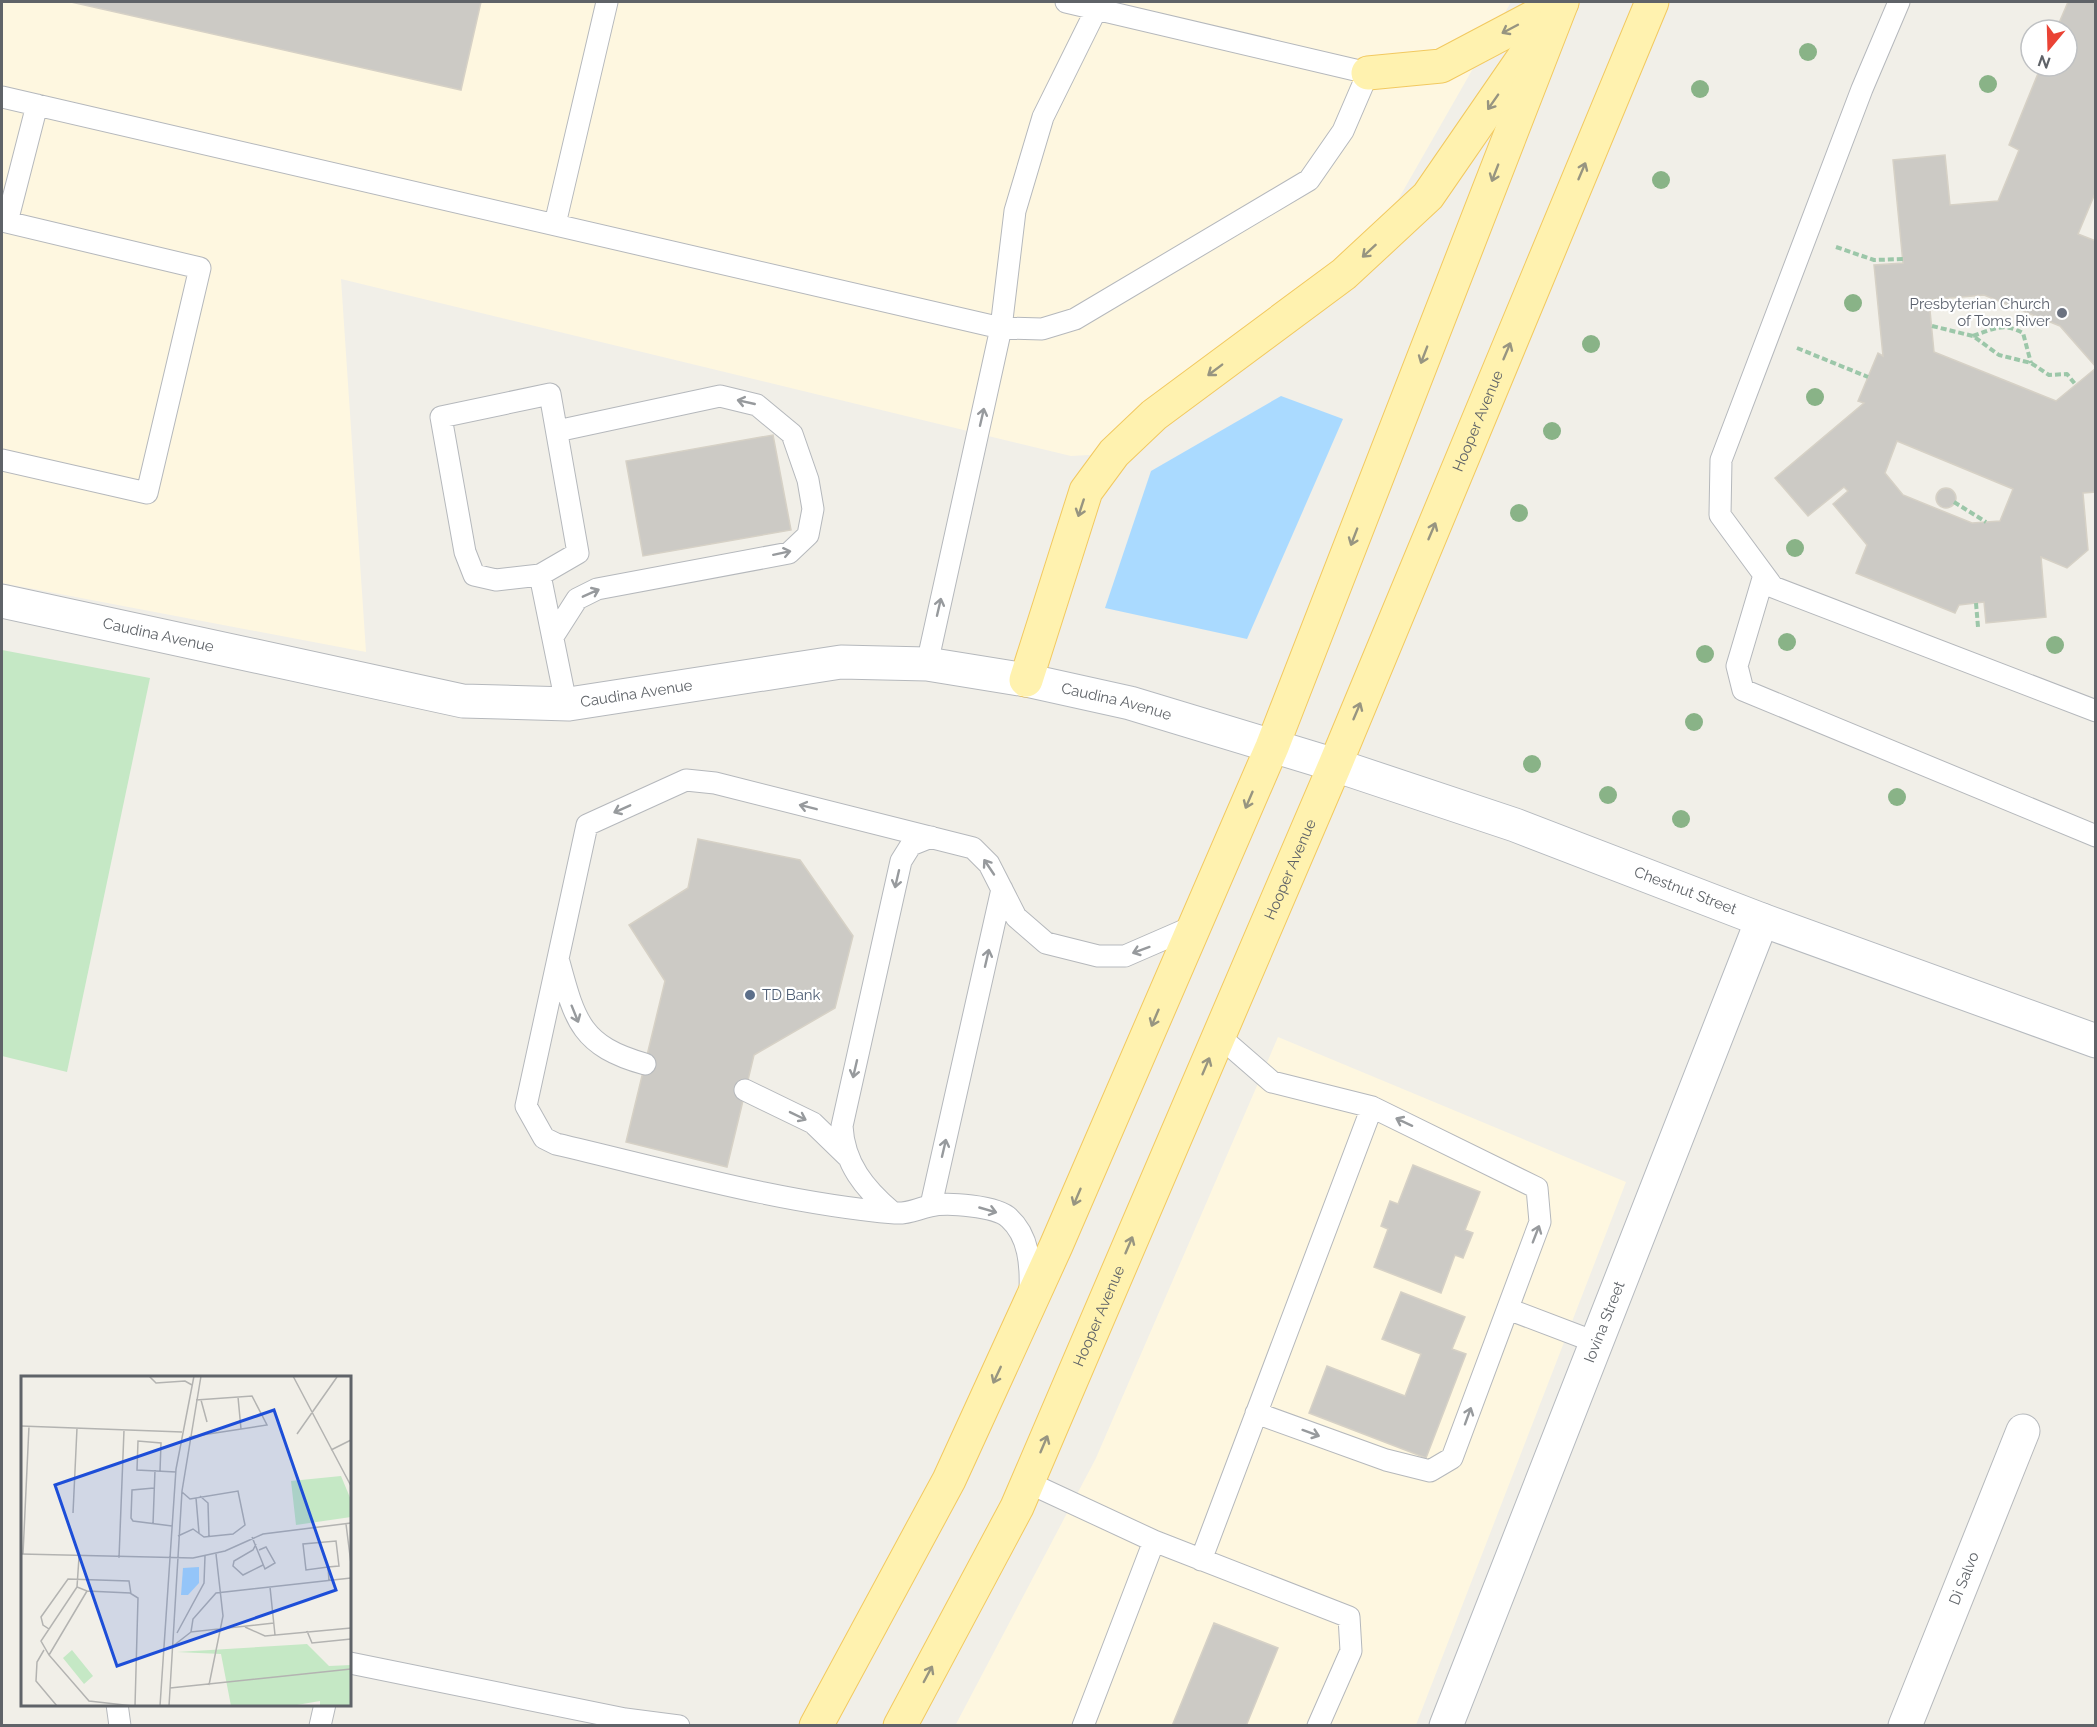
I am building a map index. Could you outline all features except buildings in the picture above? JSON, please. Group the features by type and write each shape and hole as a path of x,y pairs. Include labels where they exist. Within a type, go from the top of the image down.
{"main road":[{"path":"1368,74 1441,66 1562,2"},
{"path":"1026,680 1086,491 1114,453 1154,415 1344,274 1428,196 1562,2"},
{"path":"816,1725 949,1480 1029,1306 1272,747 1562,2"},
{"name":"Hooper Avenue","path":"900,1725 1027,1482 1335,765 1652,2"}],"street":[{"name":"Caudina Avenue","path":"2,601 463,701 566,703 841,662 927,664 1026,680 1130,703 1272,747"},
{"name":"Chestnut Street","path":"1272,747 1335,765 1515,825 1762,920 2096,1041"},
{"name":"Iovina Street","path":"1446,1725 1762,920"},
{"name":"Di Salvo","path":"1905,1725 2023,1431"}],"lane":[{"path":"555,224 607,2"},
{"path":"2,97 1001,328 1042,329 1075,319 1309,180 1343,130 1368,74 1097,5 1066,2"},
{"path":"1899,2 1862,89 1721,460 1720,515 1773,587 2096,711"},
{"path":"927,664 1001,328 1015,211 1043,117 1097,5"},
{"path":"2,459 147,493 200,267 4,222 37,105"},
{"path":"550,394 578,553 540,575 496,580 474,575 465,552 441,417 550,394"},
{"path":"554,635 577,599 597,589 789,553 808,535 813,509 808,480 792,434 757,405 720,396 557,431"},
{"path":"540,575 566,703"},
{"path":"1764,575 1737,666 1743,690 2096,836"},
{"path":"1029,1306 1031,1269 1024,1238 1009,1217 985,1208 931,1205 910,1214 825,1205 556,1144 544,1138 526,1106 586,825 686,780 715,783 973,848 989,864 1016,917 1046,944 1098,957 1125,956 1194,926"},
{"path":"847,1156 842,1126 901,861 911,844 931,837"},
{"path":"931,1205 1002,889"},
{"path":"558,958 578,1024 595,1042 645,1064"},
{"path":"1219,1036 1272,1082 1372,1107 1537,1188 1540,1222 1452,1458 1430,1471 1386,1460 1257,1413"},
{"path":"745,1090 813,1124 847,1156 872,1195 892,1212"},
{"path":"1201,1560 1372,1107"},
{"path":"1508,1309 1595,1342"},
{"path":"1027,1482 1154,1541 1348,1617 1351,1651 1318,1725"},
{"path":"1083,1725 1154,1541"},
{"path":"351,1663 624,1722 679,1725"},
{"path":"117,1706 120,1725"},
{"path":"320,1725 325,1706"}],"path":[{"path":"1832,246 1874,260 1903,259"},
{"path":"1973,336 2003,325 2013,328 2023,333 2031,363"},
{"path":"1932,326 1973,336 1999,355 2031,363 2049,375 2067,374 2075,384"},
{"path":"1791,346 1868,377"},
{"path":"1954,502 1986,522"},
{"path":"1976,603 1978,627"}],"shaded area":[{"path":"2,2 1511,2 1371,247 1107,454 1071,456 341,279 366,652 2,583"},
{"path":"1278,1037 1626,1182 1416,1725 955,1726 1096,1458"}],"green space":[{"path":"2,650 150,678 67,1072 2,1056"}],"water":[{"path":"1281,396 1343,419 1247,639 1105,608 1151,471"}],"place":[{"name":"Presbyterian Church of Toms River","path":"2062,313"},
{"name":"TD Bank","path":"750,995"}]}
